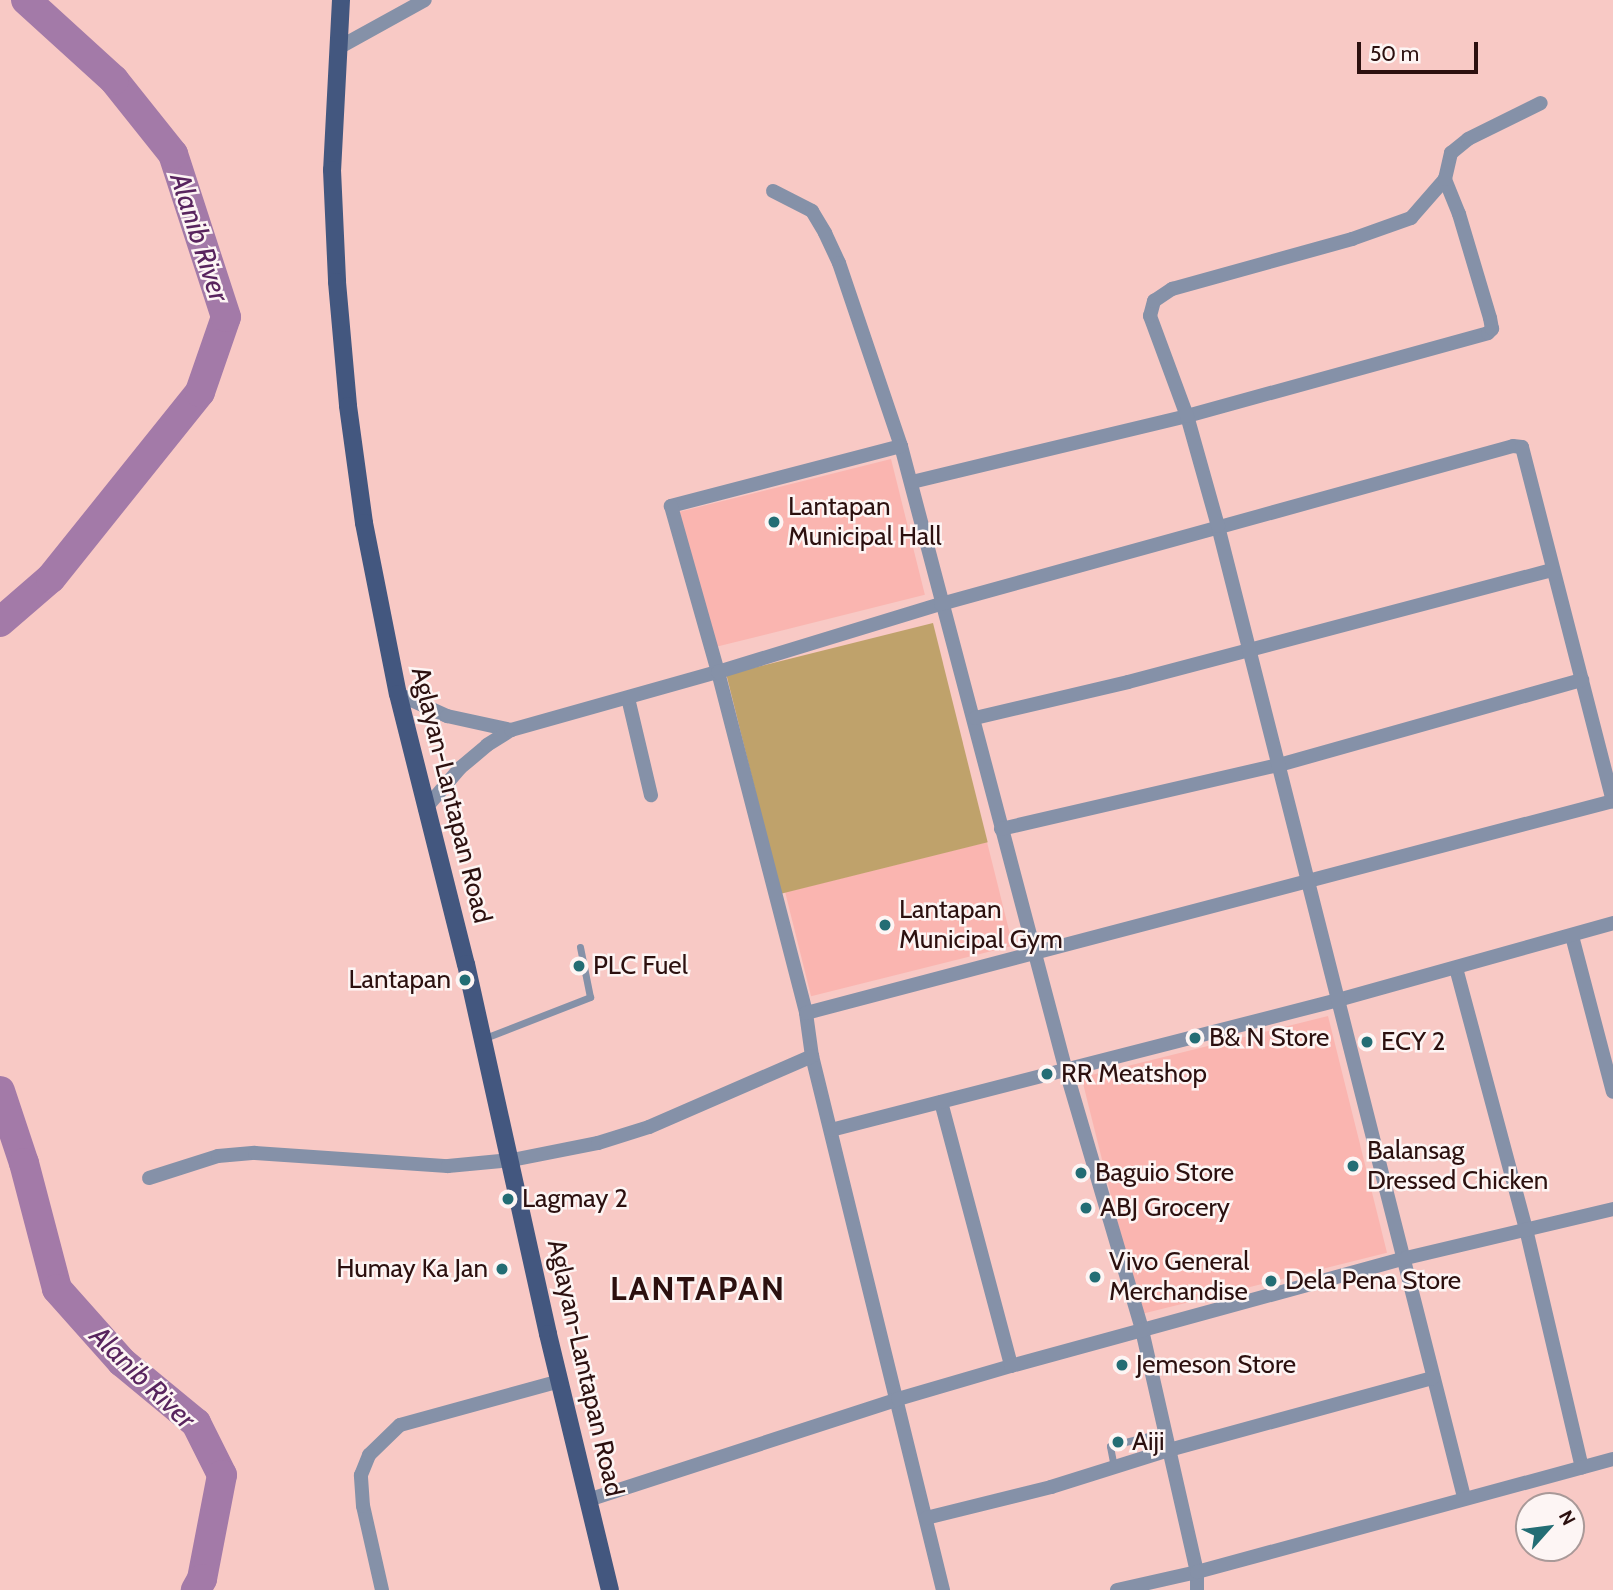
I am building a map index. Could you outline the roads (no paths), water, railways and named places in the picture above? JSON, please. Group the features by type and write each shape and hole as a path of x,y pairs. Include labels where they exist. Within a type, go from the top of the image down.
{"main road":[{"name":"Aglayan-Lantapan Road","path":"341,0 332,170 337,282 348,406 364,523 398,694 484,1039 559,1381 610,1590"}],"street":[{"path":"338,48 425,0"},
{"path":"1464,1497 1406,1258 1218,526 1187,416 1150,316 1151,307 1160,295 1404,221 1427,202 1446,180 1451,153 1468,139 1541,103"},
{"path":"912,482 1187,416 1488,333 1492,329 1490,318 1446,180"},
{"path":"773,191 812,211 825,233 839,263 912,482 941,604 975,718 1033,951 1142,1330 1197,1572 1198,1590"},
{"path":"425,809 460,768 487,745 511,730 1218,526 1518,445 1525,451 1552,570 1613,801 1033,951 806,1013"},
{"path":"901,446 671,506 718,672 806,1013 812,1056 943,1590"},
{"path":"975,718 1552,570"},
{"path":"1001,829 1279,765 1582,680"},
{"path":"398,694 447,716 511,730"},
{"path":"628,698 651,795"},
{"path":"831,1130 1338,1000 1613,923"},
{"path":"1572,936 1613,1092"},
{"path":"1456,968 1526,1229 1582,1468"},
{"path":"149,1178 218,1156 255,1153 449,1166 512,1160 598,1143 649,1127 812,1056"},
{"path":"941,1102 1011,1366"},
{"path":"588,1500 898,1399 1011,1366 1406,1258 1613,1209"},
{"path":"926,1518 1051,1487 1169,1450 1433,1378"},
{"path":"382,1590 363,1506 361,1475 375,1447 400,1425 559,1381"},
{"path":"1117,1590 1197,1572 1464,1497 1613,1459"}],"lane":[{"path":"484,1039 590,997 580,947"},
{"path":"1114,1467 1110,1446 1164,1432"}],"waterway":[{"name":"Alanib River","path":"0,622 51,578 200,392 226,317 173,154 114,80 26,0"},
{"name":"Alanib River","path":"0,1091 24,1163 57,1289 122,1362 196,1423 222,1475 202,1579 196,1590"}],"place":[{"name":"Lantapan Municipal Hall","path":"774,522"},
{"name":"Lantapan Municipal Gym","path":"885,925"},
{"name":"PLC Fuel","path":"579,966"},
{"name":"Lantapan","path":"465,980"},
{"name":"B& N Store","path":"1195,1038"},
{"name":"ECY 2","path":"1367,1042"},
{"name":"RR Meatshop","path":"1047,1074"},
{"name":"Balansag Dressed Chicken","path":"1353,1166"},
{"name":"Baguio Store","path":"1081,1173"},
{"name":"Lagmay 2","path":"508,1199"},
{"name":"ABJ Grocery","path":"1086,1208"},
{"name":"Humay Ka Jan","path":"502,1269"},
{"name":"Vivo General Merchandise","path":"1095,1277"},
{"name":"Dela Pena Store","path":"1271,1281"},
{"name":"Jemeson Store","path":"1122,1365"},
{"name":"Aiji","path":"1118,1442"}],"district":[{"name":"LANTAPAN","path":"698,1289"}]}
